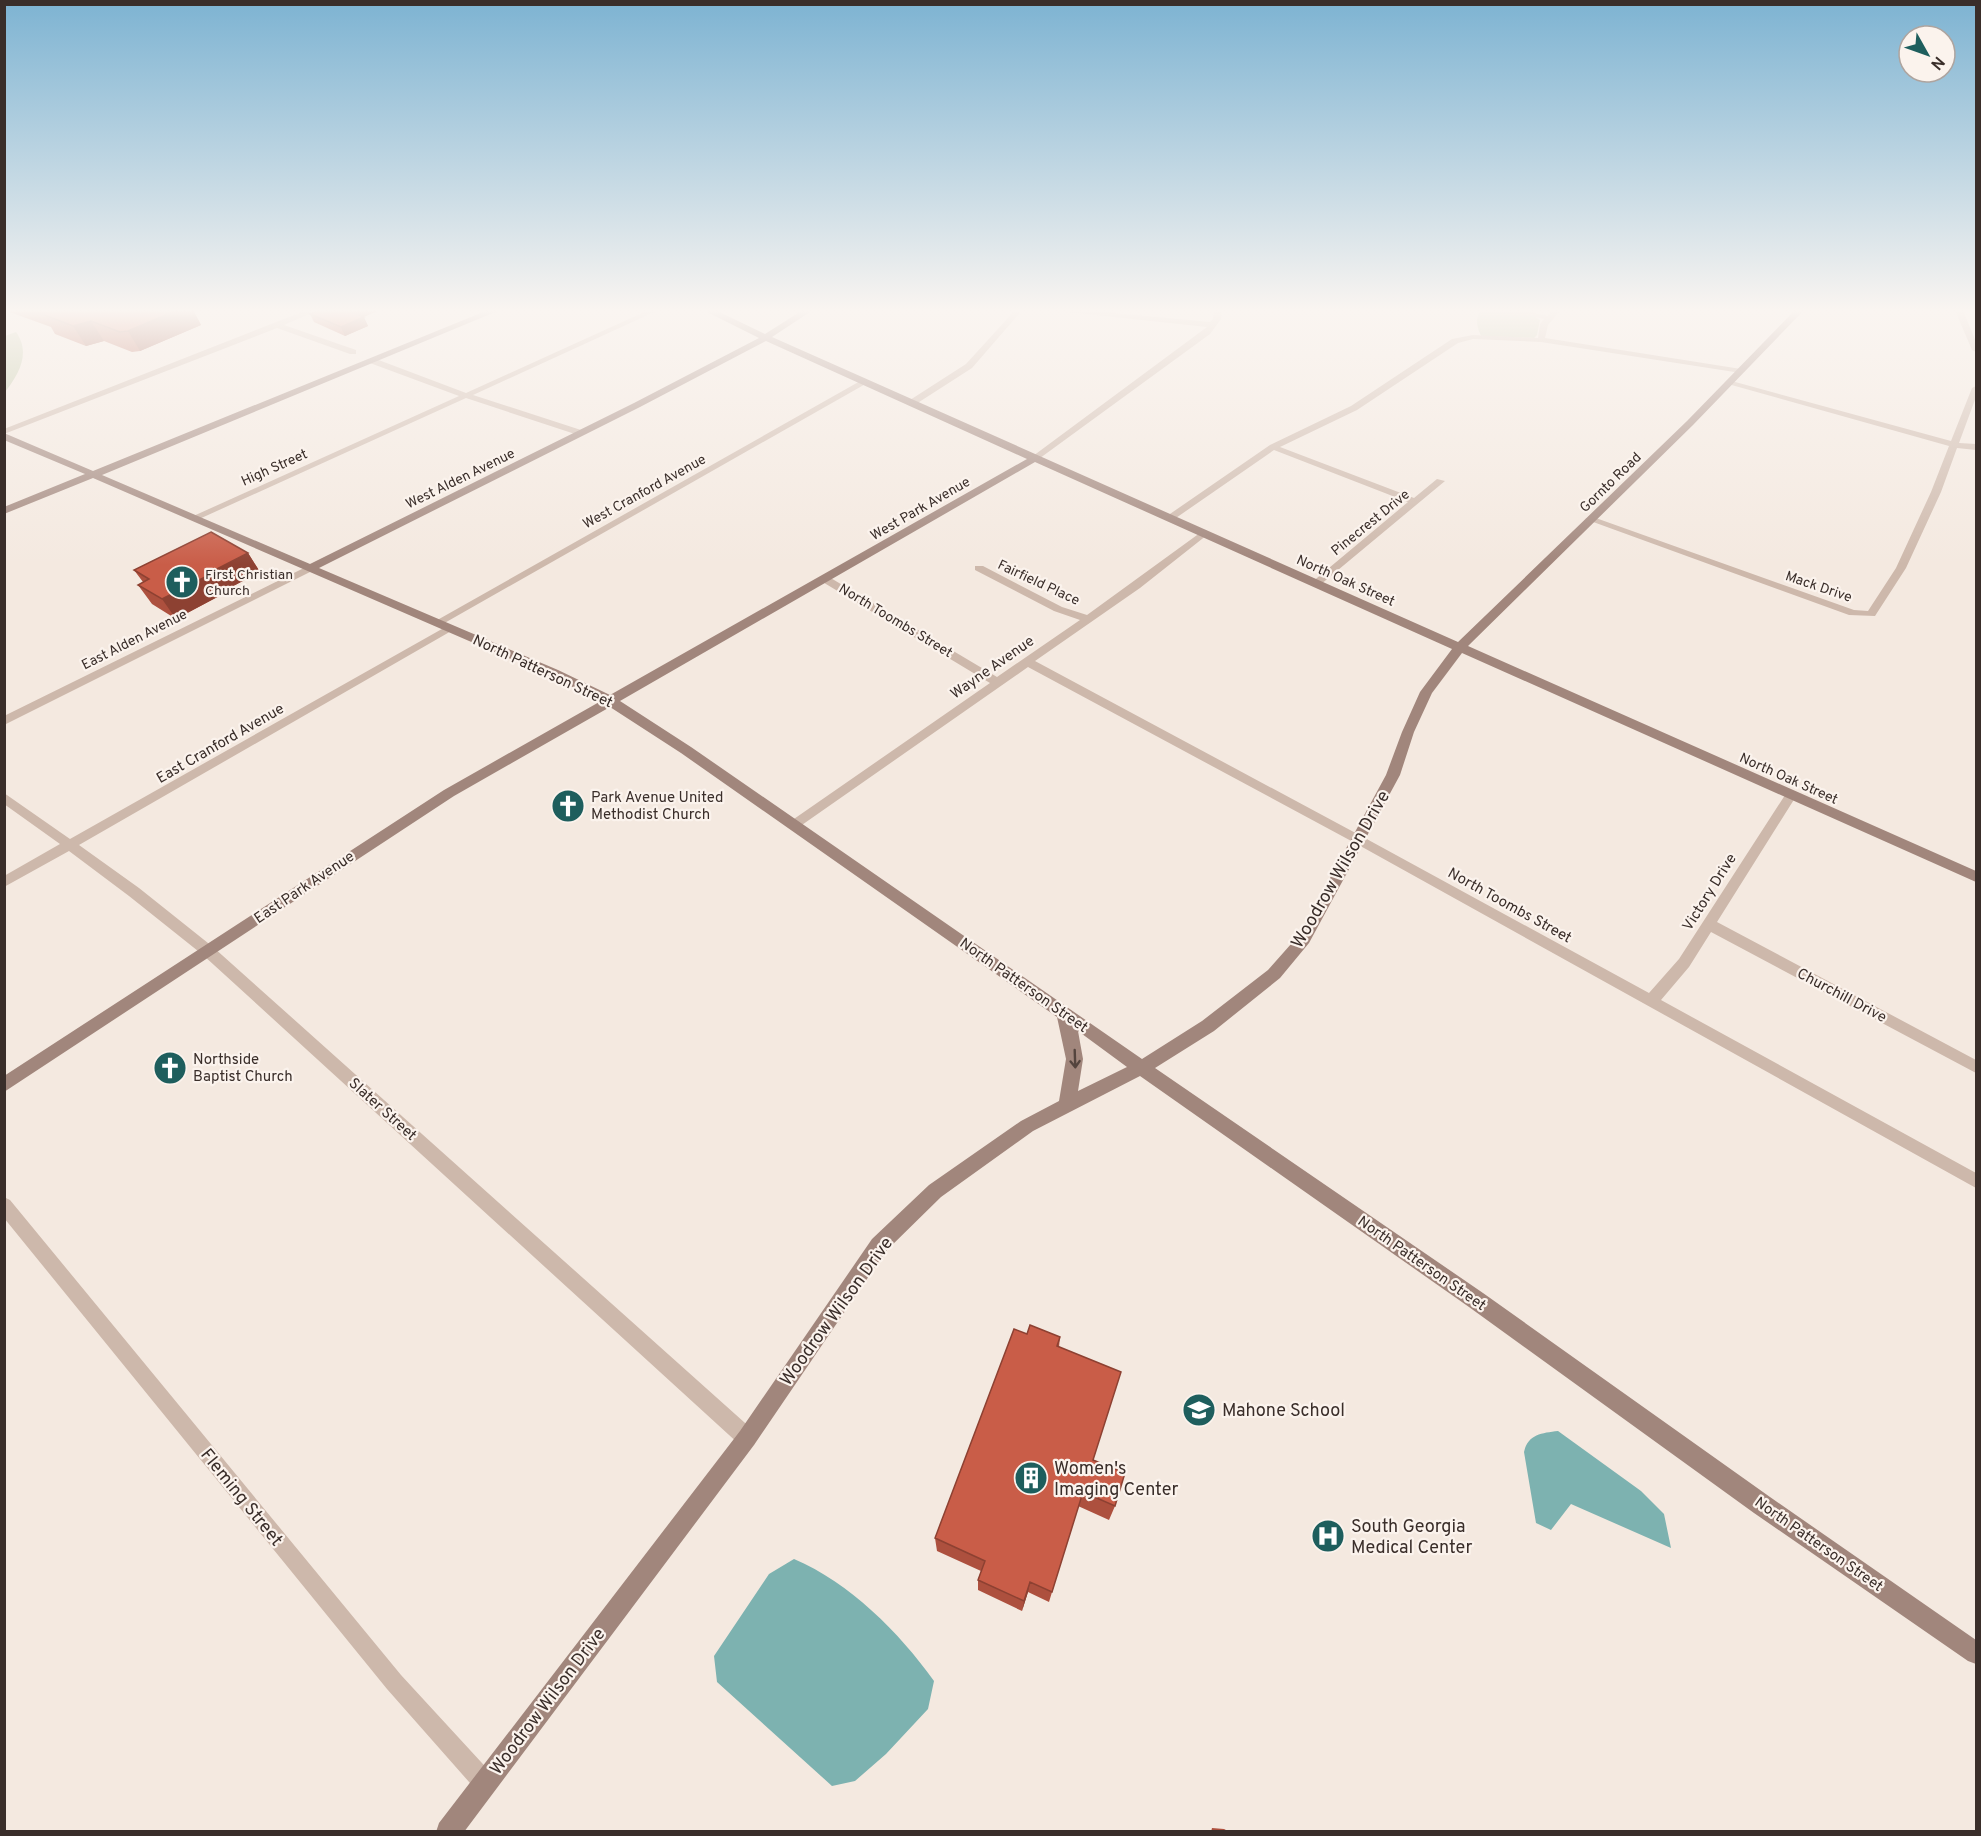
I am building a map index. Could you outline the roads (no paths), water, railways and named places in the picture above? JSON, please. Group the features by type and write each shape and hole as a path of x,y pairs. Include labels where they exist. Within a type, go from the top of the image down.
{"main road":[{"path":"4,511 293,394"},
{"name":"West Alden Avenue","path":"309,568 657,394"},
{"name":"North Oak Street","path":"893,394 1977,877"},
{"name":"Gornto Road","path":"1460,647 1719,394"},
{"name":"North Patterson Street","path":"4,434 554,673 609,700 795,824 1076,1023 1084,1026 1142,1067 1212,1119 1476,1300 1762,1505 1977,1653"},
{"name":"West Park Avenue","path":"609,700 1036,458"},
{"name":"Woodrow Wilson Drive","path":"448,1832 747,1438 879,1245 935,1191 1027,1126 1142,1067 1208,1026 1274,974 1304,939 1393,775 1408,732 1426,692 1460,647"},
{"name":"East Park Avenue","path":"4,1085 449,793 609,700"},
{"path":"1064,1013 1075,1044 1076,1069 1066,1106"}],"street":[{"path":"4,434 105,394"},
{"path":"460,394 580,433"},
{"name":"High Street","path":"194,518 471,394"},
{"name":"West Cranford Avenue","path":"443,626 845,394"},
{"path":"913,402 926,394"},
{"name":"West Park Avenue","path":"1036,458 1125,394"},
{"path":"1170,518 1273,447 1354,408 1375,394"},
{"path":"1773,394 1955,445 1977,447"},
{"name":"Mack Drive","path":"1590,519 1853,613 1871,614 1901,568 1975,394"},
{"path":"1273,447 1416,502"},
{"name":"Pinecrest Drive","path":"1316,583 1440,481"},
{"name":"Wayne Avenue","path":"795,824 1136,586 1204,533"},
{"name":"East Alden Avenue","path":"4,722 309,568"},
{"name":"Fairfield Place","path":"979,568 1058,609 1088,619"},
{"name":"North Toombs Street","path":"825,579 997,682"},
{"name":"East Cranford Avenue","path":"4,882 443,626"},
{"name":"North Toombs Street","path":"1026,661 1359,840 1977,1181"},
{"name":"Victory Drive","path":"1650,1002 1684,963 1791,795"},
{"name":"Slater Street","path":"4,796 208,951 747,1438"},
{"name":"Churchill Drive","path":"1708,924 1977,1067"},
{"name":"Fleming Street","path":"4,1205 394,1682 485,1783"}],"water":[{"path":"1558,1431 1641,1491 1664,1514 1671,1548 1571,1504 1551,1530 1536,1523 1524,1452 1532,1438"},
{"path":"794,1559 835,1581 854,1595 889,1627 934,1681 928,1709 886,1754 855,1781 832,1786 717,1682 714,1656 769,1574"}],"place":[{"name":"First Christian Church","path":"182,582"},
{"name":"Park Avenue United Methodist Church","path":"568,806"},
{"name":"Northside Baptist Church","path":"170,1068"},
{"name":"Mahone School","path":"1199,1410"},
{"name":"Women's Imaging Center","path":"1031,1478"},
{"name":"South Georgia Medical Center","path":"1328,1536"}]}
